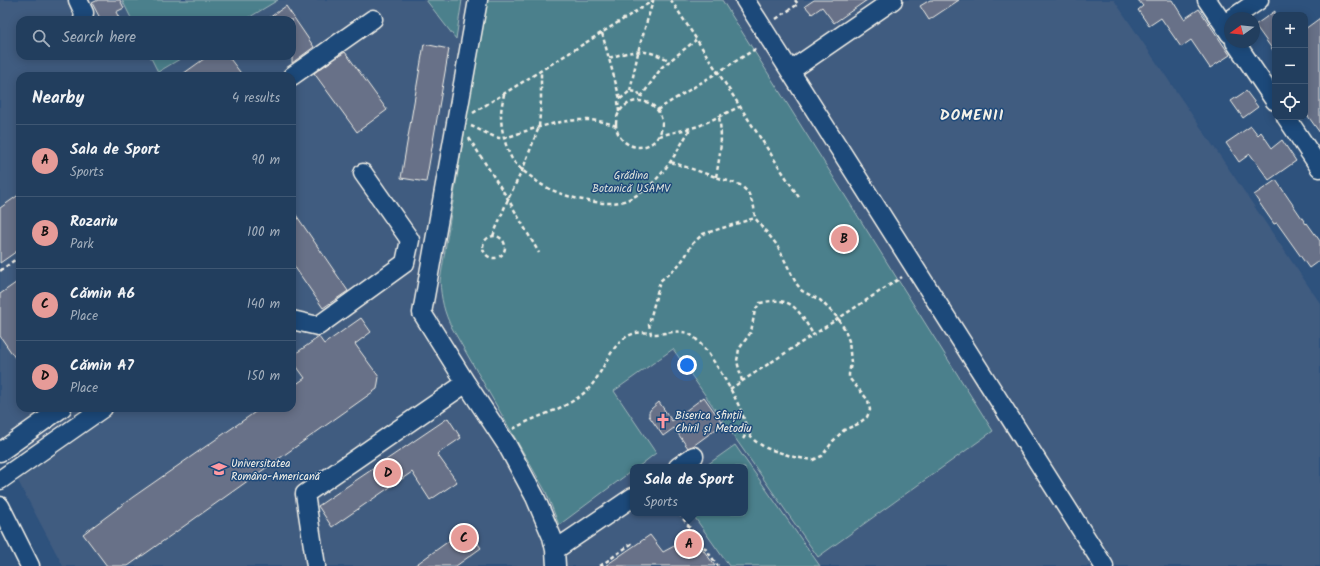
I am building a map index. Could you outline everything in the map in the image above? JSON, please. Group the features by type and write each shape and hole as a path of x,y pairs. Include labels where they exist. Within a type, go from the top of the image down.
{"street":[{"path":"78,0 84,13 84,16"},
{"path":"478,0 422,313 501,436 535,497 552,537 556,558 630,499"},
{"path":"745,0 1104,566"},
{"path":"790,71 893,0"},
{"path":"1207,0 1224,19"},
{"path":"1244,12 1259,0"},
{"path":"296,73 373,20"},
{"path":"1239,48 1272,97"},
{"path":"1288,120 1320,168"},
{"path":"296,321 318,326 405,263 410,240 363,173"},
{"path":"316,566 305,494 466,383"},
{"path":"0,452 56,412"},
{"path":"0,480 97,412"},
{"path":"682,464 694,456"},
{"path":"0,506 30,566"}],"path":[{"path":"471,115 654,0"},
{"path":"620,112 618,104 620,99 630,91 638,51 654,0"},
{"path":"671,0 800,199"},
{"path":"763,28 798,4 795,0"},
{"path":"602,33 620,99"},
{"path":"641,97 657,73 696,40"},
{"path":"657,110 758,48"},
{"path":"609,58 627,52 638,51 658,54 670,61"},
{"path":"493,236 500,237 506,248 502,255 498,258 489,257 485,254 483,245 487,238 493,236 508,199 522,171 539,127 541,100 540,71"},
{"path":"630,91 638,92 642,101"},
{"path":"504,94 501,113 505,137 513,159 522,171 540,184 559,193 589,202 614,204 625,201 643,192 671,162 690,129"},
{"path":"642,101 652,105 657,110 661,117 662,125 659,136 652,144 639,148 626,144 618,133 616,126 617,119 624,107 630,103 642,101"},
{"path":"659,136 699,126 740,107"},
{"path":"716,177 721,148 719,117"},
{"path":"466,124 500,138 539,127 573,120 592,120 606,122 616,126"},
{"path":"465,132 508,199 539,253"},
{"path":"671,162 740,185 748,192 754,207 755,218 777,245 796,283 802,290 820,300 838,318 844,328 849,340 851,363 849,378 864,395 870,405 870,410 867,417 858,424 844,430 833,441 822,456 813,460 794,457 766,448 755,441 745,429"},
{"path":"650,332 649,324 660,281 676,268 685,257 692,244 704,234 755,218"},
{"path":"0,271 16,259"},
{"path":"730,389 903,277"},
{"path":"742,380 737,361 739,349 751,332 755,310 760,303 773,300 790,304 798,310 813,334"},
{"path":"501,436 518,426 567,405 590,388 599,376 609,356 619,341 631,335 644,332 650,332 652,334 678,332 688,333 698,340 730,389 741,410 744,420 745,436 743,439"},
{"path":"681,516 718,566"},
{"path":"600,566 634,542"}],"shaded area":[{"path":"0,0 122,0 130,16 16,16 16,60 152,60 158,72 178,60 296,60 296,16 252,16 278,0 426,0 455,38 462,0 1114,0 1320,303 1320,566 63,566 0,447"}],"green space":[{"path":"122,0 278,0 252,16 130,16"},
{"path":"426,0 462,0 456,39"},
{"name":"Grădina Botanică USAMV","path":"486,0 722,0 993,431 818,557 673,349 614,391 656,453 642,464 630,464 630,472 559,525 546,492 449,322 443,305 440,281"},
{"path":"152,60 178,60 158,72"},
{"path":"735,445 820,566 729,566 694,516 748,516 748,464 708,464"}],"building":[{"path":"98,0 120,0 124,8 116,12 118,16 99,16 92,3"},
{"path":"814,0 867,0 834,23 822,7 812,14 805,6"},
{"path":"930,0 959,0 929,20 920,6"},
{"path":"1138,0 1172,0 1184,19 1199,9 1230,55 1210,68 1191,40 1181,47 1161,18 1149,26 1138,10 1143,6"},
{"path":"286,6 293,16 272,16"},
{"path":"1272,13 1272,49 1260,32 1260,22"},
{"path":"1320,18 1320,133 1308,116 1308,27"},
{"path":"296,21 314,47 292,63 292,60 296,60"},
{"path":"424,44 449,49 426,182 401,178"},
{"path":"345,52 387,110 357,132 314,73"},
{"path":"202,60 231,60 240,72 186,72"},
{"path":"1246,91 1258,107 1243,118 1231,101"},
{"path":"1251,126 1258,135 1261,132 1272,148 1282,140 1296,161 1269,180 1250,154 1239,162 1226,143"},
{"path":"1276,180 1306,224 1307,223 1320,241 1320,260 1309,268 1277,223 1274,224 1254,195"},
{"path":"16,197 16,252 0,263 0,208"},
{"path":"296,215 348,291 323,308 296,269"},
{"path":"16,283 16,359 0,336 0,294"},
{"path":"361,318 371,332 355,344 379,377 377,389 128,566 107,566 83,534 133,497 255,412 296,412 296,384 305,378 296,366 296,353 319,337 324,344"},
{"path":"704,397 723,424 688,448 674,428 663,436 649,416 651,409 659,402 672,421"},
{"path":"448,418 461,438 437,454 457,482 430,500 412,472 332,527 318,506"},
{"path":"467,528 481,548 456,566 414,566"},
{"path":"650,535 663,552 693,536 715,566 605,566"}],"place":[{"name":"Rozariu","path":"844,239"},
{"name":"Biserica Sfinții Chiril și Metodiu","path":"663,421"},
{"name":"Universitatea Româno-Americană","path":"219,469"},
{"name":"Cămin A7","path":"388,473"},
{"name":"Cămin A6","path":"464,538"},
{"name":"Sala de Sport","path":"689,544"}],"district":[{"name":"DOMENII","path":"972,115"}]}
